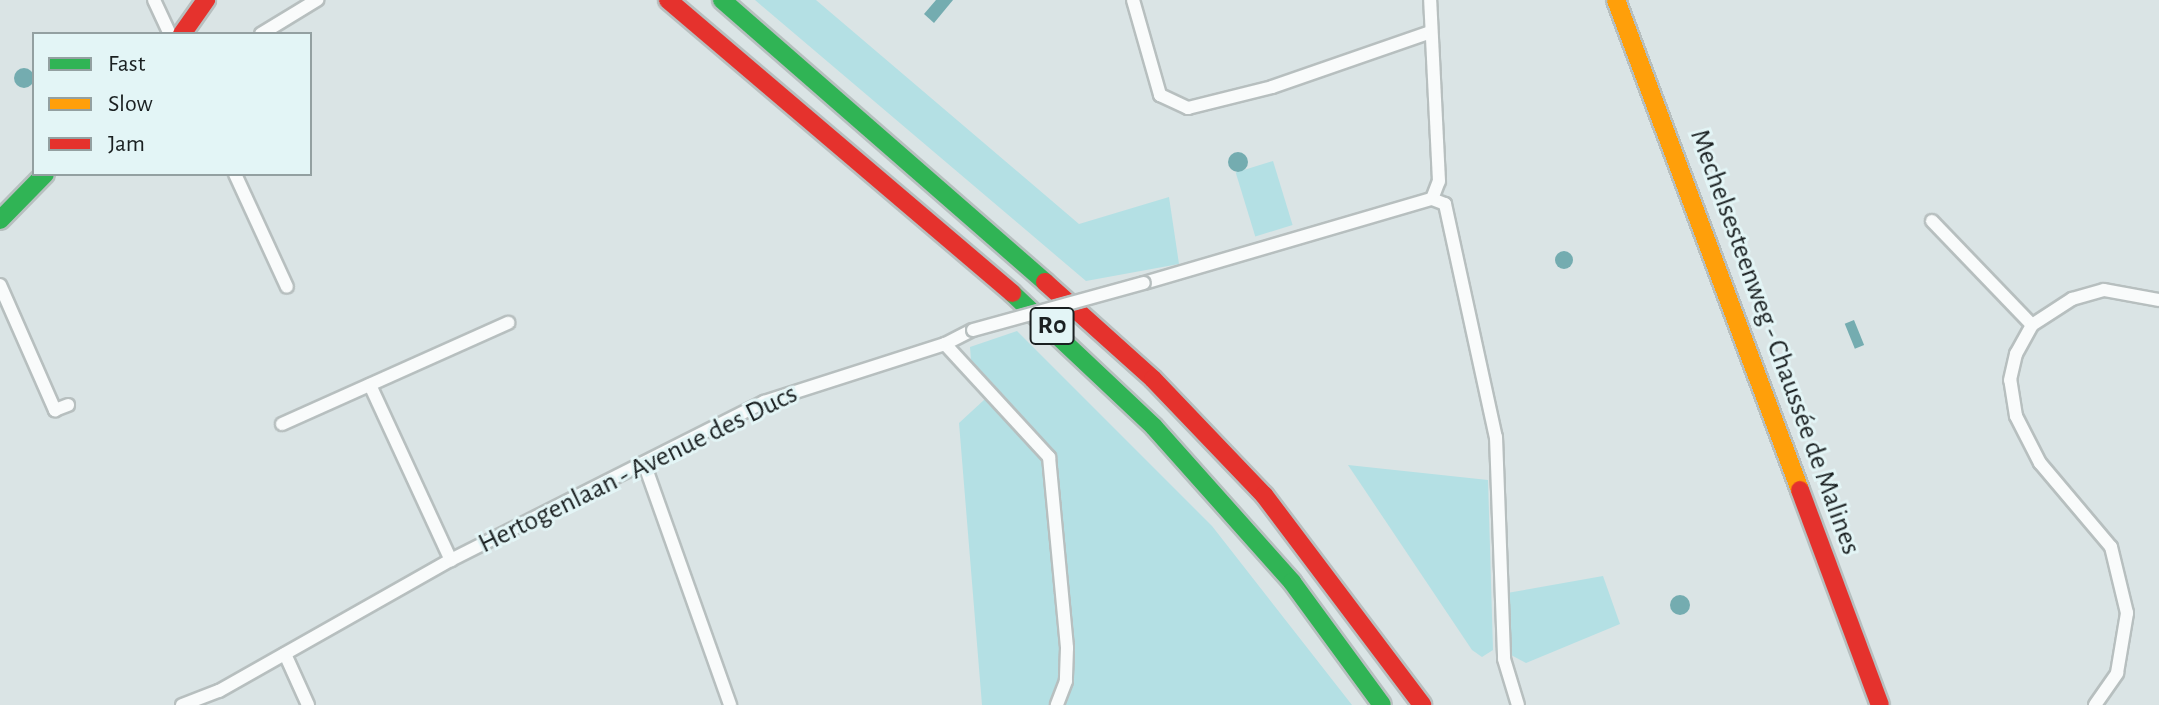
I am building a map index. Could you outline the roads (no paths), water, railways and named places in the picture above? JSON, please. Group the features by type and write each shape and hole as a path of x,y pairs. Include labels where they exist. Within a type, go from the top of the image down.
{"main road":[{"path":"183,32 206,0"},
{"name":"R0","path":"668,0 1053,328 1154,427 1292,582 1382,705"},
{"name":"R0","path":"722,0 864,119 1153,379 1264,495 1349,601 1422,705"},
{"name":"Mechelsesteenweg - Chaussée de Malines","path":"1616,0 1880,705"},
{"path":"0,220 43,176"}],"street":[{"path":"154,0 169,32"},
{"path":"264,32 317,0"},
{"path":"1133,0 1160,95 1188,108 1272,87 1431,32"},
{"path":"1430,0 1439,181 1432,199 1445,204 1496,437 1504,659 1518,705"},
{"path":"236,176 287,287"},
{"name":"Hertogenlaan - Avenue des Ducs","path":"182,705 285,654 451,560 764,402 945,344 973,330 1432,199"},
{"path":"1932,221 2032,325"},
{"path":"0,285 55,410 68,405"},
{"path":"2095,705 2117,673 2127,613 2111,547 2040,463 2016,416 2010,380 2016,354 2032,325 2072,299 2104,290 2159,300"},
{"path":"282,424 508,323"},
{"path":"945,344 1049,457 1067,648 1066,681 1057,705"},
{"path":"370,385 451,560"},
{"path":"644,463 730,705"},
{"path":"285,654 308,705"}]}
